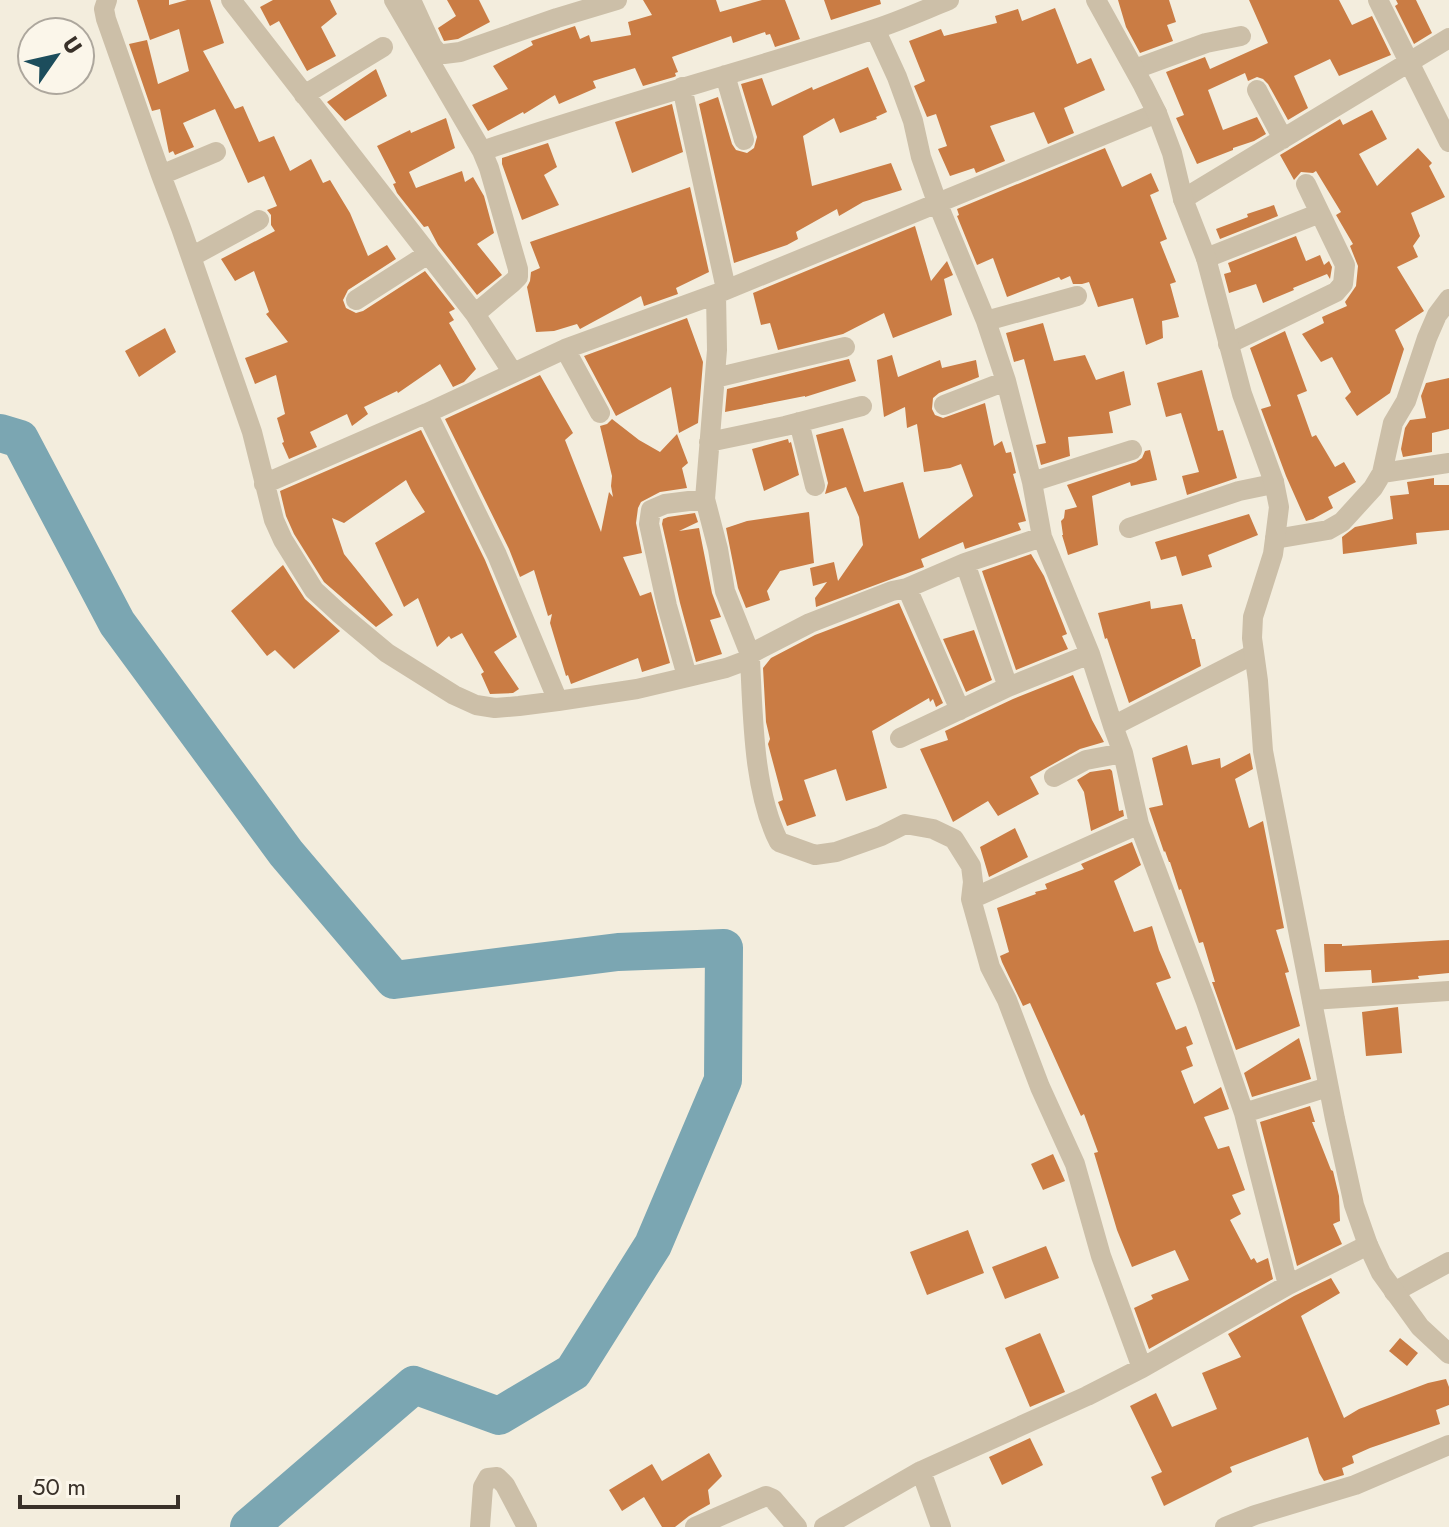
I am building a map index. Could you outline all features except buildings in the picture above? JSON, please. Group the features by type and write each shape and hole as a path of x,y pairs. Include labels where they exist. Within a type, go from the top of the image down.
{"street":[{"path":"107,0 104,9 106,19 252,432 274,520 283,540 314,590 339,613 387,653 454,695 476,705 495,708 637,689 726,668 810,623 1042,537"},
{"path":"231,0 475,314 513,373"},
{"path":"394,0 482,151 518,269 518,277 475,314"},
{"path":"411,0 432,46 444,54 475,48 617,0"},
{"path":"1096,0 1157,113 1172,153 1183,199 1206,258 1242,394 1274,482 1279,507 1273,554 1253,617 1252,638 1263,751 1354,1205 1381,1273 1420,1327 1449,1354"},
{"path":"1378,0 1449,142"},
{"path":"482,151 875,29 935,3"},
{"path":"875,29 897,77 937,202 986,321 1006,381 1032,482 1042,537 1090,654 1123,753 1139,824 1244,1113 1288,1285"},
{"path":"1135,69 1206,43 1241,36"},
{"path":"1183,199 1449,38"},
{"path":"304,95 383,47"},
{"path":"725,75 744,140"},
{"path":"682,87 721,292 705,499 725,591 750,656 754,731 766,812 779,842 815,855 836,852 905,824 933,829 954,839 971,866 971,899 990,967 1007,1000 1040,1087 1075,1164 1101,1256 1142,1368"},
{"path":"1257,90 1283,139"},
{"path":"264,484 565,349 721,292 1157,113"},
{"path":"161,175 216,152"},
{"path":"1228,344 1336,292 1343,284 1345,265 1306,184"},
{"path":"1206,258 1320,213"},
{"path":"191,257 259,220"},
{"path":"356,300 428,254"},
{"path":"986,321 1077,296"},
{"path":"1275,539 1328,530 1342,522 1365,497 1382,473 1393,423 1406,401 1437,315 1449,299"},
{"path":"715,378 845,347"},
{"path":"565,349 600,413"},
{"path":"944,405 1006,381"},
{"path":"709,442 862,406"},
{"path":"427,413 497,555 558,701"},
{"path":"799,422 815,486"},
{"path":"1032,482 1132,450"},
{"path":"1382,473 1449,463"},
{"path":"1129,528 1228,494 1274,482"},
{"path":"687,676 667,606 649,517 651,510 659,506 705,499"},
{"path":"965,563 1008,687"},
{"path":"907,588 960,710"},
{"path":"900,738 1008,687 1090,654"},
{"path":"1113,726 1254,654"},
{"path":"1054,777 1086,760 1123,753"},
{"path":"971,899 1139,824"},
{"path":"1312,1000 1449,991"},
{"path":"1244,1113 1328,1087"},
{"path":"824,1527 921,1471 1142,1368 1288,1285 1368,1245"},
{"path":"1394,1292 1449,1262"},
{"path":"1225,1527 1355,1485 1449,1445"},
{"path":"921,1471 941,1527"},
{"path":"480,1527 483,1487 488,1478 497,1477 505,1485 527,1527"},
{"path":"695,1527 766,1496 773,1499 797,1527"}],"waterway":[{"path":"0,433 20,439 117,623 286,853 394,980 618,952 724,948 723,1080 653,1245 573,1372 499,1416 414,1385 249,1527"}]}
